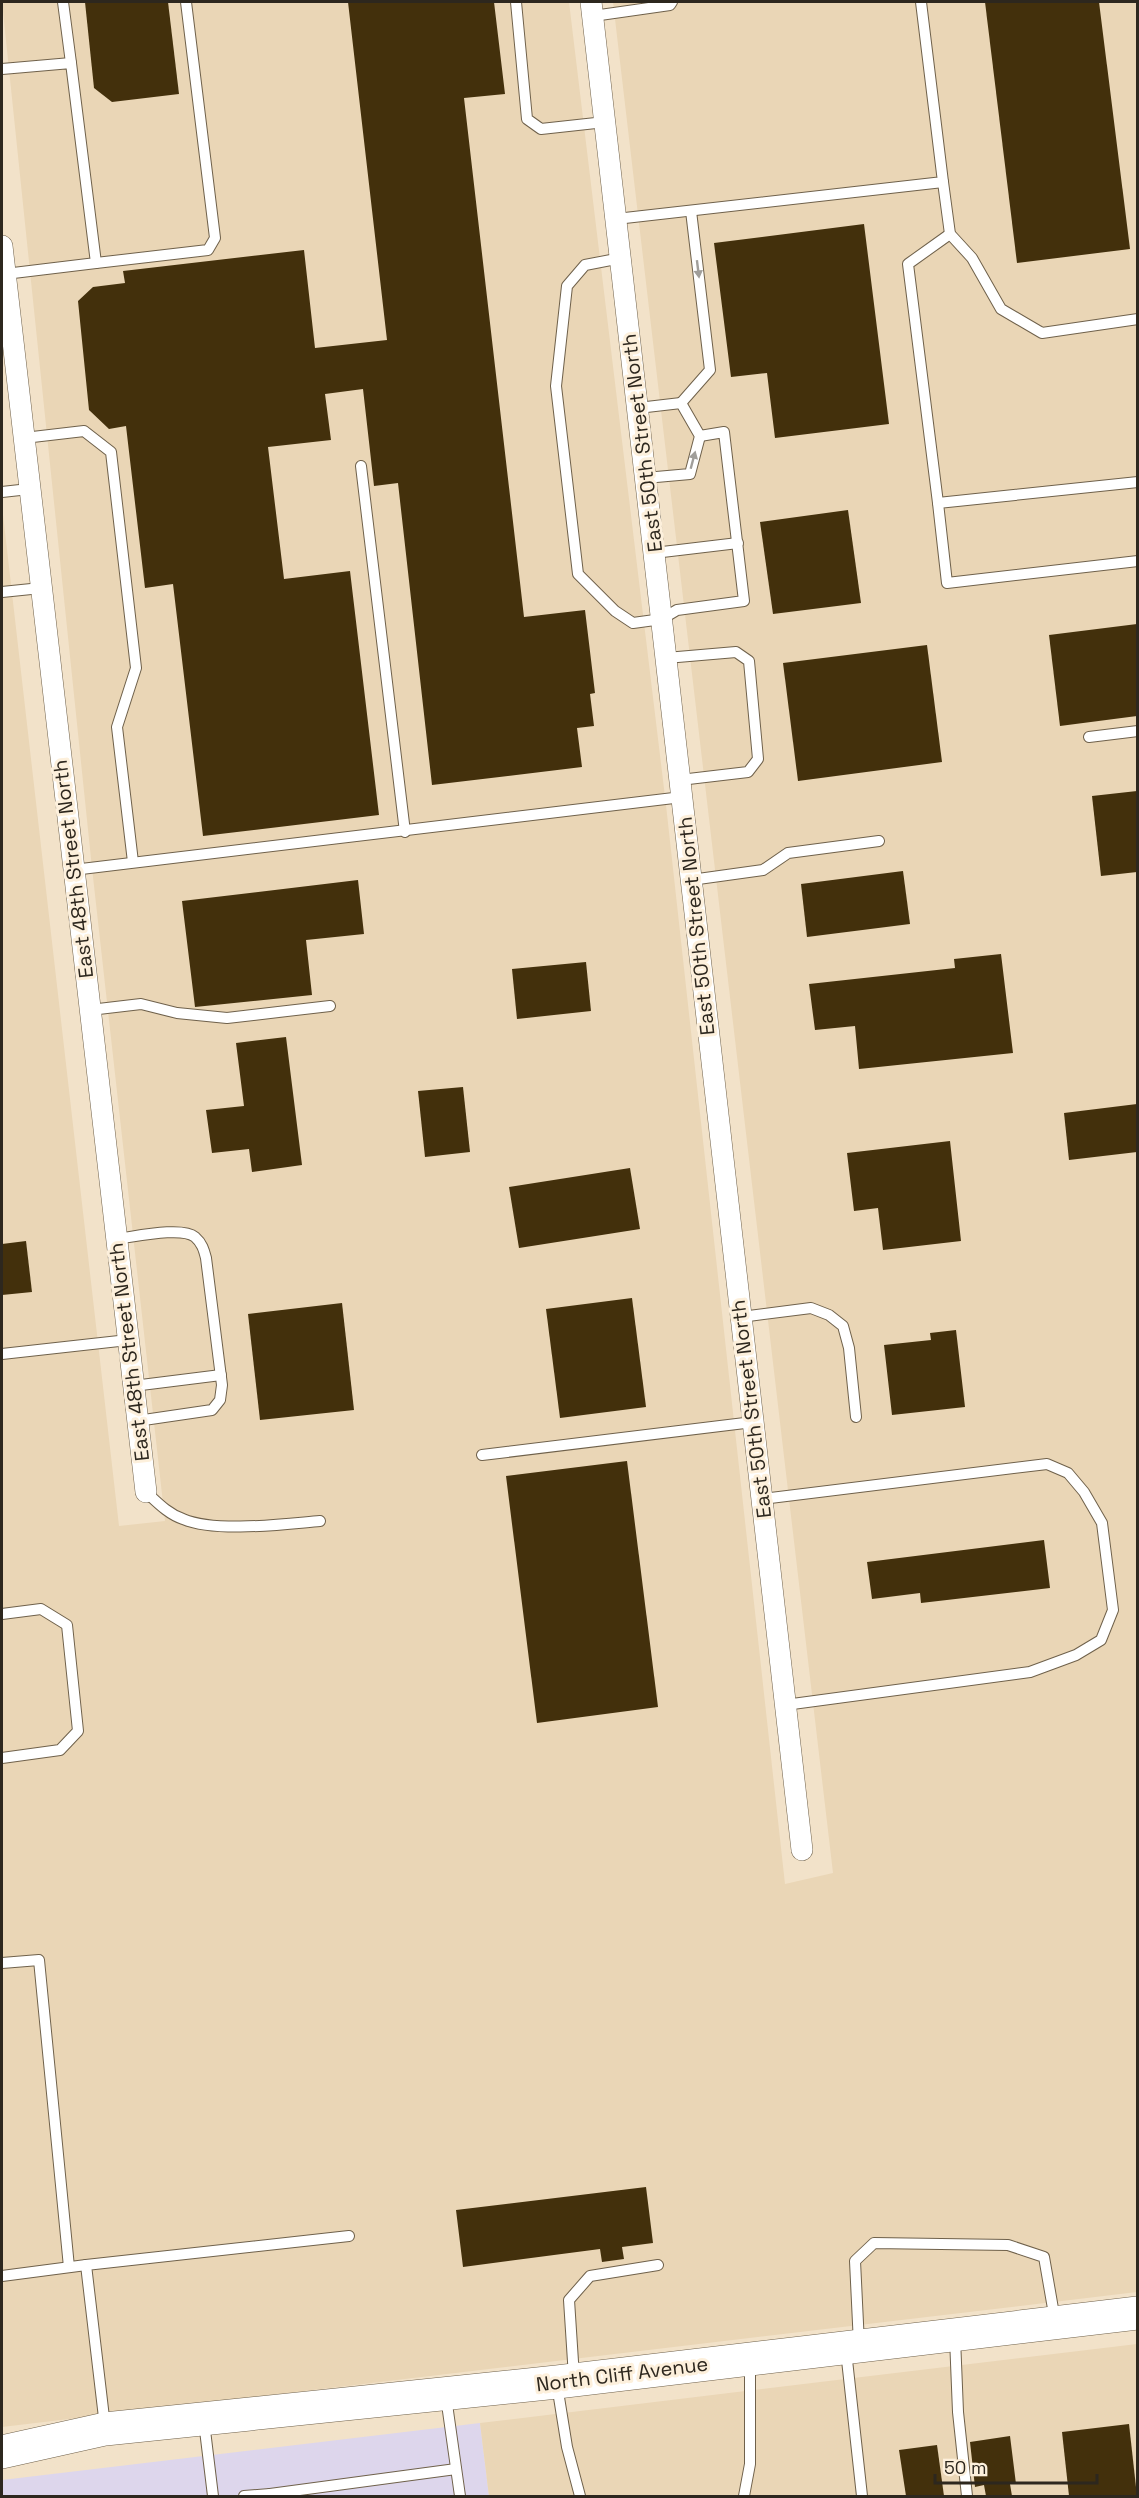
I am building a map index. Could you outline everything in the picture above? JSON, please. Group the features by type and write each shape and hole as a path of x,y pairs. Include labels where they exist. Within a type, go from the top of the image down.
{"main road":[{"name":"North Cliff Avenue","path":"2,2428 105,2429 204,2419 566,2381 1137,2313"},
{"name":"North Cliff Avenue","path":"2,2452 105,2429"}],"street":[{"name":"East 50th Street North","path":"592,9 802,1850"},
{"name":"East 48th Street North","path":"2,246 6,321 24,438 146,1492"}],"lane":[{"path":"63,2 96,263"},
{"path":"5,274 208,250 215,238 186,2"},
{"path":"516,2 527,119 541,129 605,122"},
{"path":"592,9 670,5 672,2"},
{"path":"921,2 950,234 972,258 1001,309 1042,333 1137,319"},
{"path":"2,69 71,63"},
{"path":"616,219 943,182"},
{"path":"638,408 681,403 710,370 691,211"},
{"path":"950,234 908,264 947,583 1137,561"},
{"path":"621,258 585,265 567,286 556,386 578,574 615,611 633,623 662,619 677,610 744,601 724,432 700,436"},
{"path":"645,478 690,474 700,436 681,403"},
{"path":"24,438 84,431 111,452 136,668 117,727 133,862"},
{"path":"361,466 405,832"},
{"path":"938,503 1137,482"},
{"path":"2,492 29,489"},
{"path":"654,553 738,543"},
{"path":"2,592 41,588"},
{"path":"74,870 405,832 681,789 748,772 758,759 749,661 736,652 666,658"},
{"path":"1089,737 1137,731"},
{"path":"691,880 763,870 788,853 879,841"},
{"path":"90,1010 141,1004 177,1013 228,1018 330,1006"},
{"path":"116,1239 184,1231 194,1236 202,1246 206,1258 221,1375 220,1400 212,1410 137,1421"},
{"path":"741,1317 810,1308 829,1315 843,1326 849,1348 856,1417"},
{"path":"2,1354 128,1340"},
{"path":"133,1386 221,1375"},
{"path":"482,1455 753,1422"},
{"path":"762,1499 1047,1464 1068,1473 1084,1492 1102,1523 1113,1610 1101,1641 1076,1655 1029,1672 785,1705"},
{"path":"146,1492 172,1514 185,1521 226,1526 320,1521"},
{"path":"2,1614 41,1609 67,1625 78,1731 60,1750 2,1758"},
{"path":"2,1963 39,1960 69,2267"},
{"path":"2,2277 69,2267 349,2236"},
{"path":"862,2496 852,2347 855,2261 874,2243 1008,2245 1044,2257 1056,2323"},
{"path":"86,2265 105,2429"},
{"path":"580,2496 567,2447 566,2381 569,2300 590,2276 658,2265"},
{"path":"955,2335 958,2412 967,2496"},
{"path":"744,2496 750,2464 750,2359"},
{"path":"445,2394 460,2496"},
{"path":"204,2419 213,2496"},
{"path":"244,2496 271,2495 456,2469"}],"shaded area":[{"path":"2,2 569,2 666,805 785,1884 833,1873 613,2 1137,2 1137,2292 2,2427 2,506 119,1526 165,1521 92,868"},
{"path":"1137,2344 1137,2496 489,2496 480,2423"},
{"path":"480,2423 489,2496 2,2496 2,2480"}],"building":[{"path":"85,2 168,2 179,94 112,102 94,88"},
{"path":"348,2 494,2 505,94 464,98 524,617 585,610 595,693 590,694 594,726 577,728 582,767 432,785 398,483 374,486 363,389 325,394 331,440 268,447 284,579 350,571 379,815 203,836 173,584 145,588 126,426 109,429 89,410 78,301 93,287 125,283 123,271 304,250 315,348 387,340"},
{"path":"985,2 1099,2 1130,249 1017,263"},
{"path":"864,224 889,424 775,438 767,373 731,377 714,243"},
{"path":"848,510 861,603 773,614 760,522"},
{"path":"1137,624 1137,716 1060,726 1049,635"},
{"path":"927,645 942,762 798,781 783,663"},
{"path":"1137,791 1137,872 1101,876 1092,796"},
{"path":"903,871 910,924 807,937 801,884"},
{"path":"358,880 364,934 306,940 312,995 195,1007 182,901"},
{"path":"1001,954 1013,1053 859,1069 855,1026 815,1030 809,984 955,968 954,959"},
{"path":"586,962 591,1011 517,1019 512,969"},
{"path":"286,1037 302,1165 252,1172 249,1149 212,1153 206,1110 244,1106 236,1043"},
{"path":"463,1087 470,1152 425,1157 418,1091"},
{"path":"1137,1104 1137,1152 1069,1160 1064,1113"},
{"path":"950,1141 961,1241 883,1250 878,1208 854,1211 847,1153"},
{"path":"630,1168 640,1229 519,1248 509,1187"},
{"path":"26,1241 32,1292 2,1295 2,1244"},
{"path":"632,1298 646,1407 560,1418 546,1309"},
{"path":"342,1303 354,1410 260,1420 248,1314"},
{"path":"956,1330 965,1407 892,1415 884,1345 931,1340 930,1333"},
{"path":"627,1461 658,1707 537,1723 506,1476"},
{"path":"1044,1540 1050,1588 921,1603 920,1593 872,1599 867,1562"},
{"path":"646,2187 653,2243 622,2247 624,2259 602,2262 600,2249 463,2267 456,2210"},
{"path":"1129,2424 1137,2496 1069,2496 1062,2432"},
{"path":"1010,2436 1016,2484 1010,2484 1012,2496 986,2496 984,2485 975,2487 970,2442"},
{"path":"937,2445 944,2496 906,2496 899,2450"}]}
